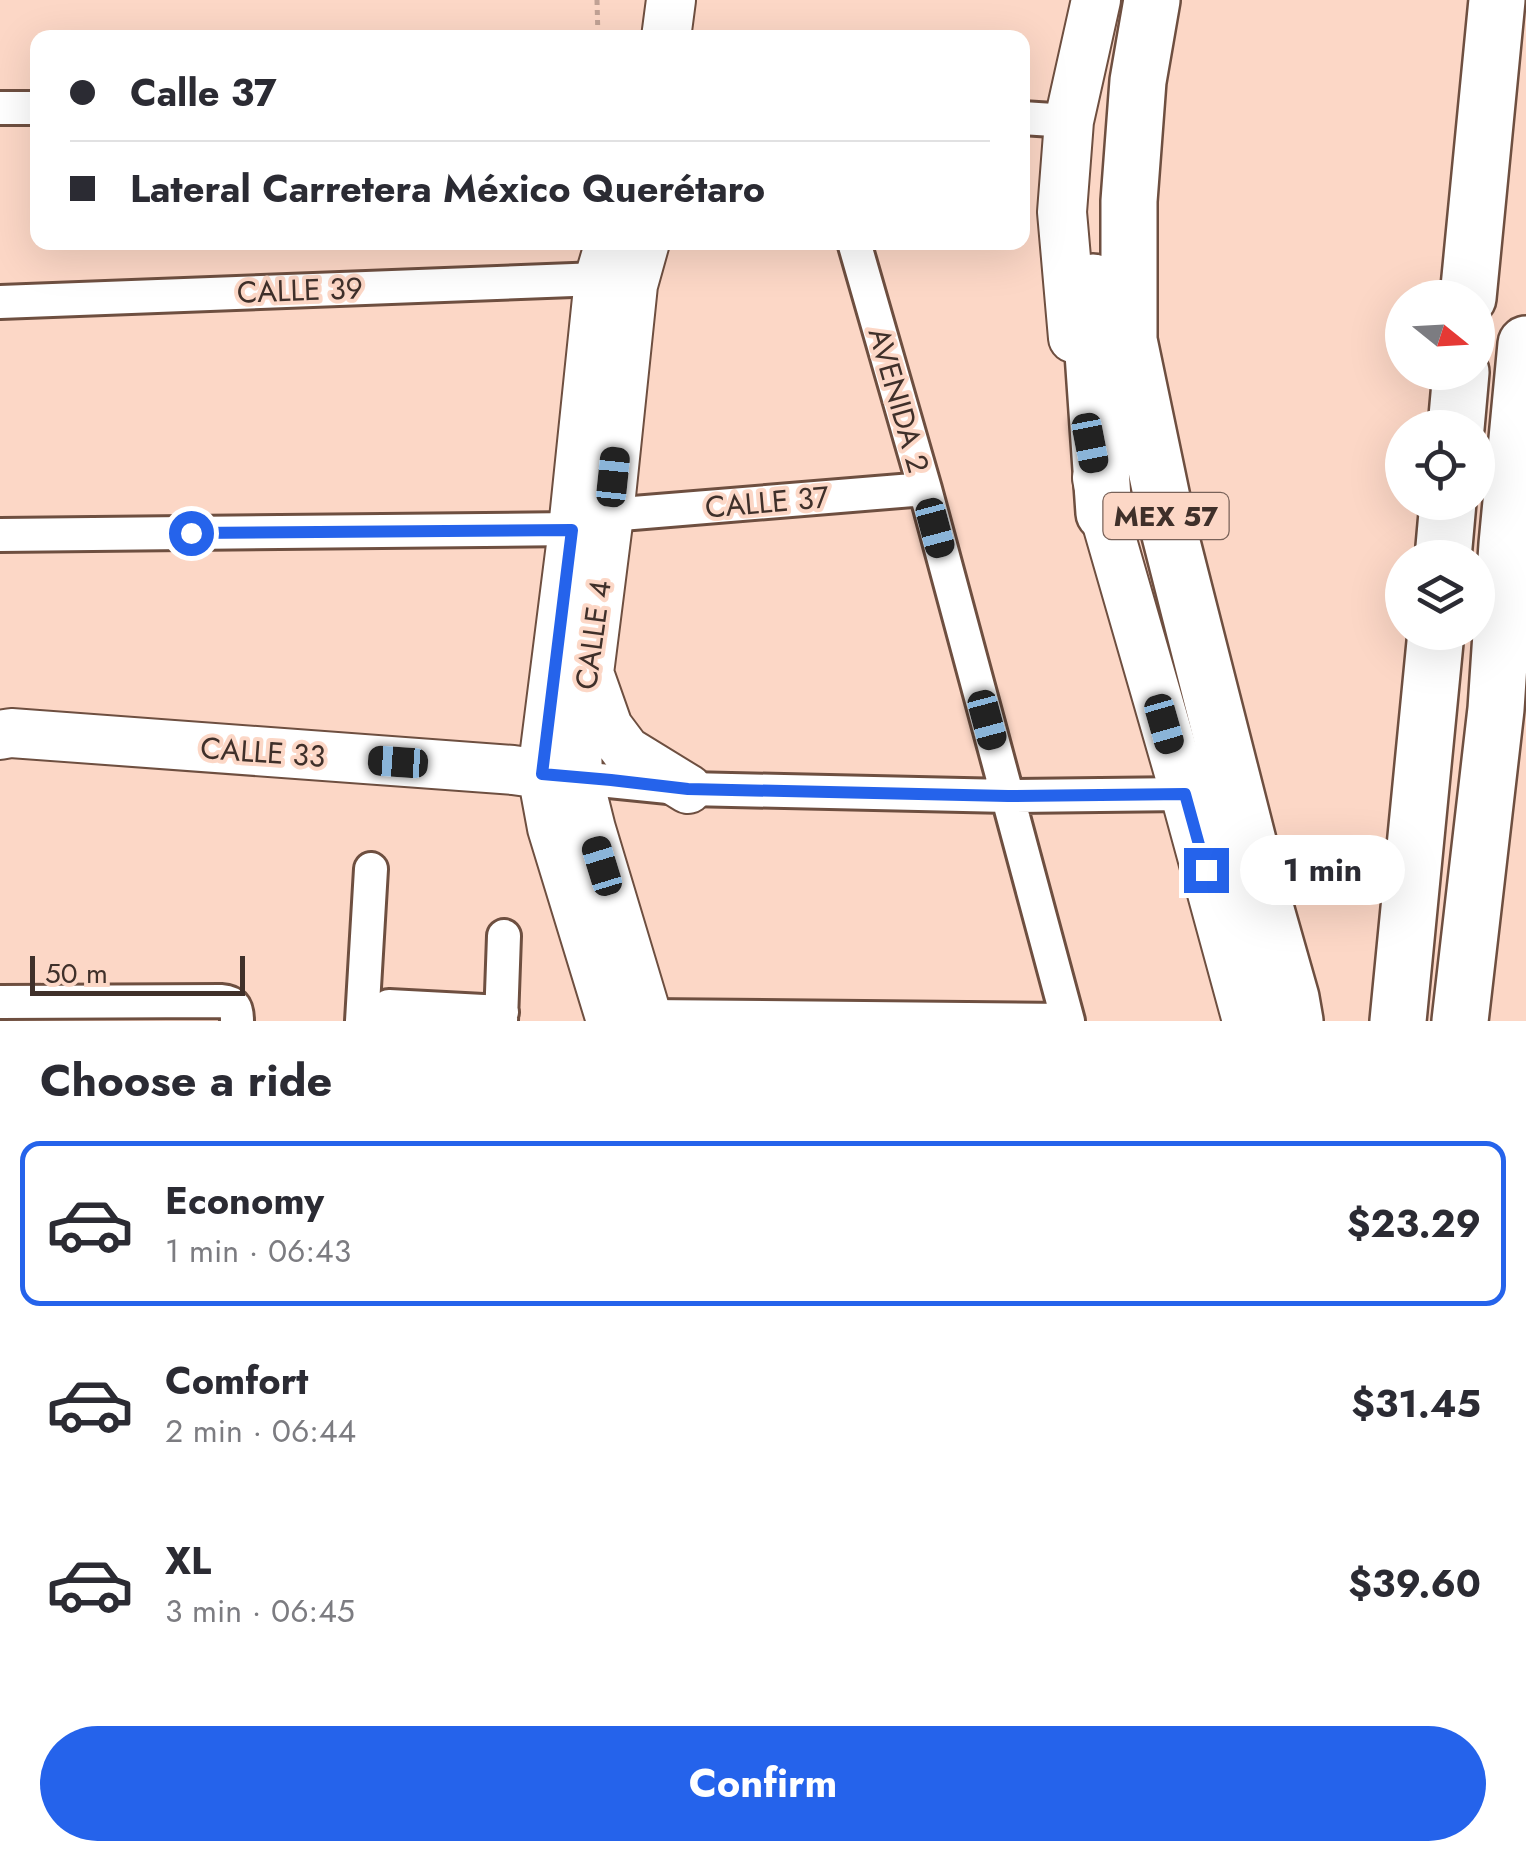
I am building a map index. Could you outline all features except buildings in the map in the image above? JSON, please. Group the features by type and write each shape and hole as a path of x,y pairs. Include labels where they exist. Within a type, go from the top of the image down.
{"highway":[{"path":"1104,513 1093,354 1093,210 1111,87 1139,0"},
{"name":"MEX 57","path":"1152,0 1138,81 1129,201 1129,340 1172,545 1295,1021"},
{"path":"1470,280 1497,0"},
{"path":"1460,1021 1496,709 1526,344"},
{"path":"1496,709 1526,586"},
{"path":"1398,1021 1434,650"}],"main road":[{"path":"667,30 671,0"},
{"path":"700,30 702,0"},
{"path":"1096,0 1070,121 1062,212 1076,373 1104,513 1246,1021"},
{"name":"CALLE 4","path":"635,1019 552,828 591,522 643,250"},
{"name":"CALLE 4","path":"560,776 577,746 589,674 591,522 604,261"},
{"path":"589,674 608,726 626,750 688,789"},
{"name":"CALLE 33","path":"0,735 560,776"}],"street":[{"path":"0,108 30,108"},
{"path":"1030,118 1070,121"},
{"name":"AVENIDA 2","path":"856,250 1068,1020"},
{"name":"CALLE 39","path":"0,302 604,261"},
{"name":"CALLE 37","path":"0,535 591,522 925,489"},
{"name":"CALLE 33","path":"560,776 688,789 1008,796 1185,794"},
{"path":"362,1021 370,869"},
{"path":"382,1021 390,1006 501,1017 504,936"},
{"path":"0,1002 221,1001 236,1007 237,1021"},
{"path":"635,1019 1068,1020"}],"path":[{"path":"597,0 598,30"}],"route":[{"path":"191,533 572,530 542,774 688,789 1008,796 1185,794 1206,870"}]}
